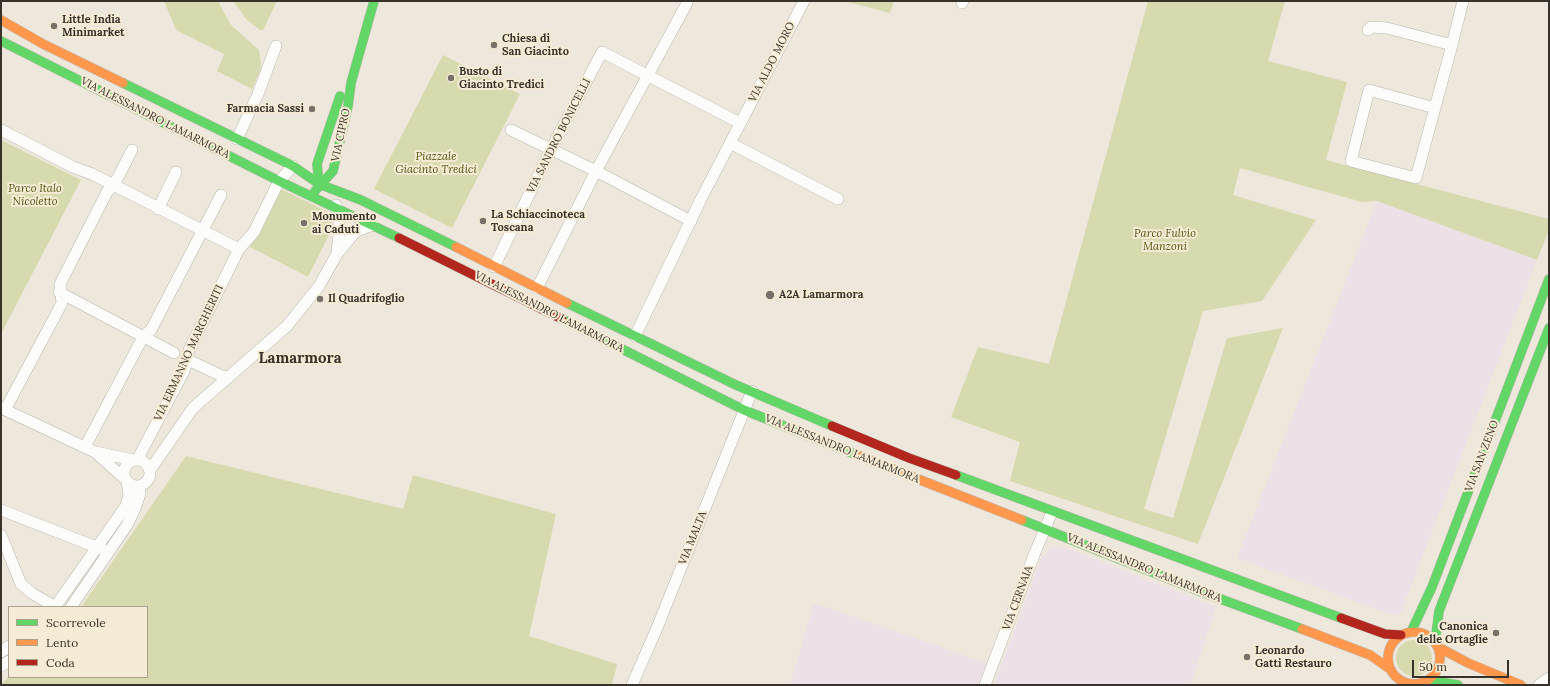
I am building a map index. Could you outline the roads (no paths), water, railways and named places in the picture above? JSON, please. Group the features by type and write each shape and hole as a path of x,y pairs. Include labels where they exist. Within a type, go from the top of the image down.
{"main road":[{"name":"VIA CIPRO","path":"319,184 333,171 351,83 374,1"},
{"name":"VIA ALESSANDRO LAMARMORA","path":"1,20 44,44 293,166 319,184 361,200 635,336 752,391 902,456 1386,634 1401,635"},
{"name":"VIA ALESSANDRO LAMARMORA","path":"1,41 268,174"},
{"name":"VIA CIPRO","path":"319,184 317,164 341,94 351,83"},
{"name":"VIA CIPRO","path":"293,166 317,164"},
{"path":"309,195 314,192 319,184"},
{"name":"VIA ALESSANDRO LAMARMORA","path":"276,185 309,195 373,225 744,410 1207,594 1358,650 1370,656 1392,672"},
{"name":"VIA SAN ZENO","path":"1411,632 1432,587 1549,279"},
{"name":"VIA SAN ZENO","path":"1437,645 1437,620 1439,611 1549,328"},
{"path":"1392,685 1392,672 1388,653 1391,646 1401,635 1411,632 1425,634 1437,645 1468,664 1521,685"},
{"path":"1423,682 1436,671 1439,665 1440,653 1437,645"},
{"path":"1392,672 1404,682 1458,685"}],"street":[{"name":"VIA ALDO MORO","path":"635,336 740,123 804,1"},
{"path":"1435,108 1369,90 1351,161 1416,178 1435,108 1452,45 1463,1"},
{"path":"537,288 596,171 687,3"},
{"path":"1368,30 1372,27 1387,28 1452,45"},
{"name":"VIA ALESSANDRO LAMARMORA","path":"237,139 258,94 276,46"},
{"name":"VIA SANDRO BONICELLI","path":"494,267 551,149 602,52 648,76"},
{"path":"648,76 740,123"},
{"path":"1,130 73,167 114,185 158,209 239,249"},
{"path":"511,130 596,171 691,221"},
{"path":"730,143 838,198"},
{"path":"132,150 114,185 107,192 60,284 59,292 62,303 3,409 90,450 145,463 150,470"},
{"name":"VIA ERMANNO MARGHERITI","path":"135,460 184,370 188,350 239,249 254,232 276,185 293,166"},
{"path":"158,209 176,172"},
{"path":"268,174 276,185"},
{"path":"319,184 333,198 337,209 340,235 337,254"},
{"path":"90,450 143,337 151,330 221,195"},
{"path":"90,450 134,486 139,486 146,482 150,470 193,408 287,326 304,307 319,286 337,254 356,231 373,225"},
{"path":"59,292 174,353"},
{"path":"186,359 222,376 229,377"},
{"name":"VIA MALTA","path":"632,685 657,628 752,391"},
{"path":"57,606 126,506 129,495 125,468 135,460"},
{"path":"72,606 109,552 134,511 140,494 139,486"},
{"path":"1,510 109,552"},
{"name":"VIA CERNAIA","path":"985,685 1052,512"},
{"path":"1,535 21,584 33,594 54,606"},
{"path":"1539,685 1549,678"}],"place":[{"name":"Little India Minimarket","path":"54,26"},
{"name":"Chiesa di San Giacinto","path":"494,45"},
{"name":"Busto di Giacinto Tredici","path":"451,78"},
{"name":"Farmacia Sassi","path":"312,109"},
{"name":"La Schiaccinoteca Toscana","path":"483,221"},
{"name":"Monumento ai Caduti","path":"304,223"},
{"name":"A2A Lamarmora","path":"770,295"},
{"name":"Il Quadrifoglio","path":"320,299"},
{"name":"Canonica delle Ortaglie","path":"1496,633"},
{"name":"Leonardo Gatti Restauro","path":"1247,657"}],"district":[{"name":"Lamarmora","path":"300,359"}],"park label":[{"name":"Piazzale Giacinto Tredici","path":"436,163"},
{"name":"Parco Italo Nicoletto","path":"35,195"},
{"name":"Parco Fulvio Manzoni","path":"1165,240"}]}
